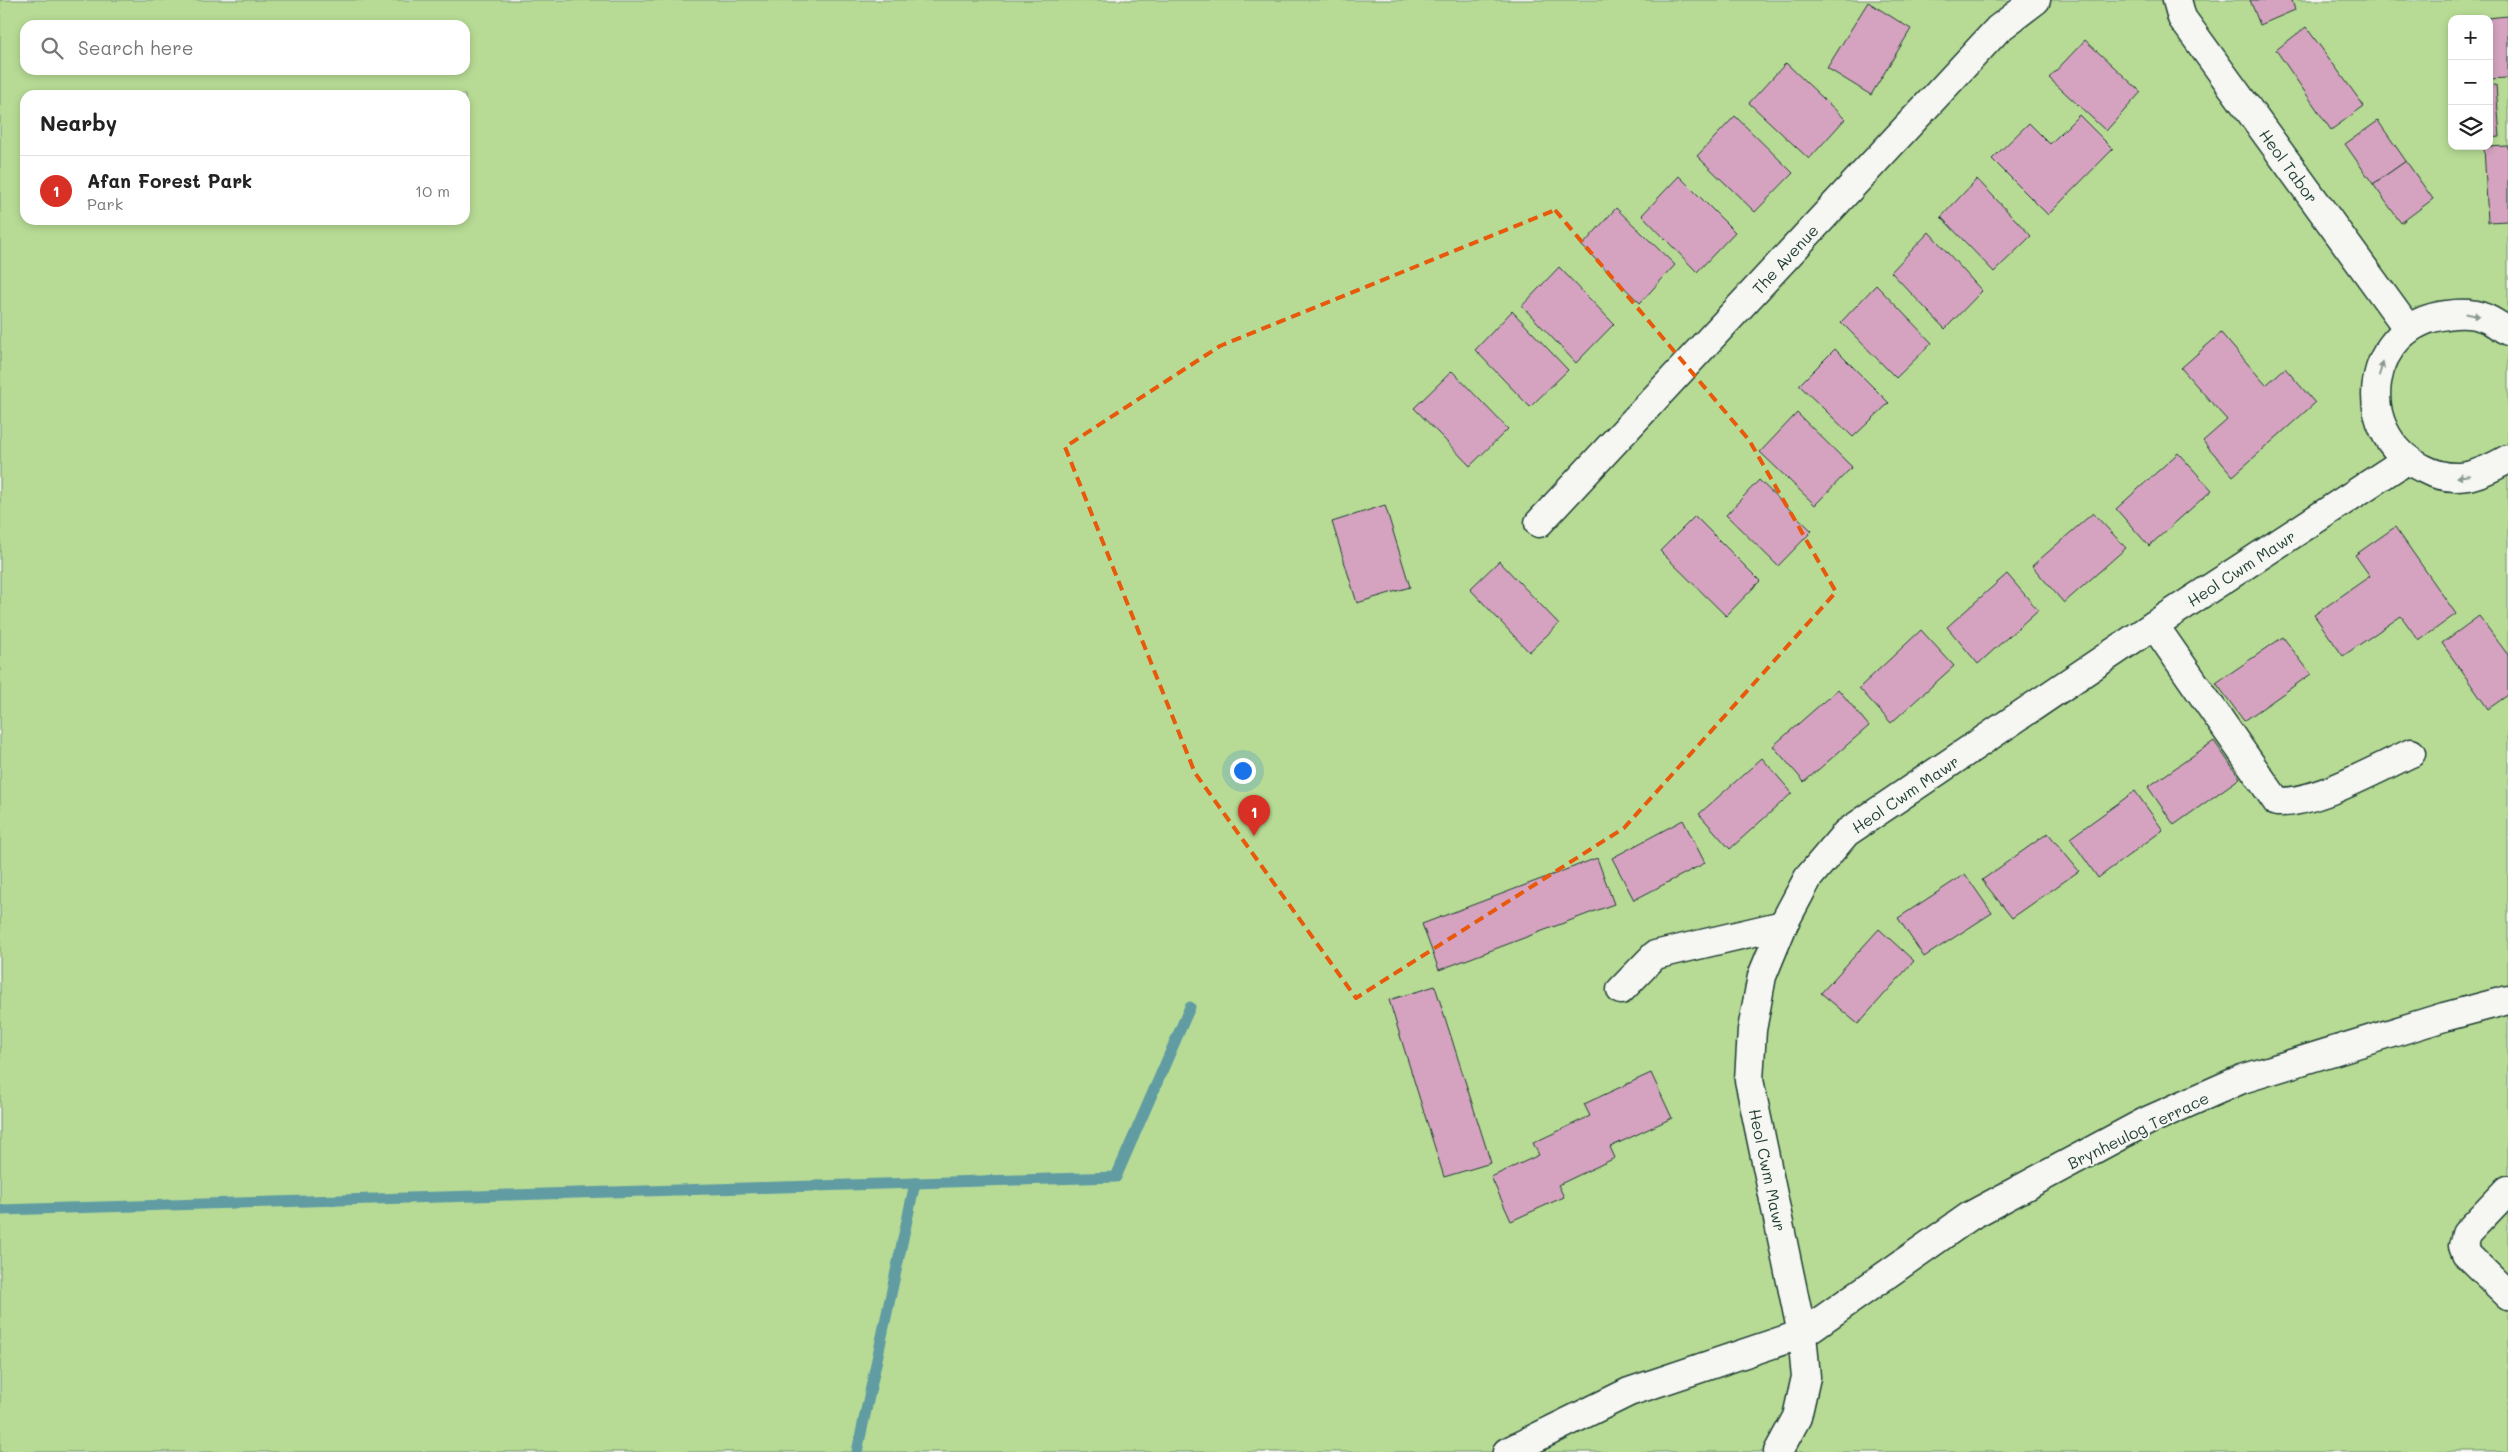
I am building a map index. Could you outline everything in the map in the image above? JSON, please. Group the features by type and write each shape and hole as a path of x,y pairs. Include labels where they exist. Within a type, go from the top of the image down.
{"street":[{"name":"The Avenue","path":"1539,523 1998,29 2036,0"},
{"name":"Heol Tabor","path":"2177,0 2182,18 2408,329"},
{"path":"2508,331 2484,317 2462,313 2434,316 2408,329 2396,340 2381,364 2375,392 2376,412 2387,439 2406,460 2435,475 2457,478 2485,473 2508,459"},
{"name":"Heol Cwm Mawr","path":"1778,1452 1797,1417 1806,1377 1802,1334 1749,1080 1752,1030 1762,976 1783,925 1808,878 1846,833 2154,625 2406,460"},
{"path":"2154,625 2277,802 2286,802 2327,791 2411,753"},
{"path":"1621,990 1655,955 1783,925"},
{"name":"Brynheulog Terrace","path":"1507,1452 1629,1392 1802,1334 1970,1216 2147,1121 2242,1079 2444,1017 2508,1000"},
{"path":"2508,1190 2466,1234 2463,1246 2466,1254 2508,1295"}],"highlighted area":[{"path":"1555,210 1749,440 1836,592 1624,828 1356,998 1195,773 1065,447 1220,346"}],"green space":[{"path":"0,0 2508,0 2508,1452 0,1452"}],"building":[{"path":"2250,0 2292,0 2295,10 2260,25"},
{"path":"1868,2 1911,29 1871,95 1827,68"},
{"path":"2508,16 2508,78 2493,79 2493,17"},
{"path":"2306,27 2364,106 2331,130 2276,50"},
{"path":"2085,40 2141,92 2106,131 2049,78"},
{"path":"1786,63 1845,119 1809,159 1749,103"},
{"path":"2493,85 2496,85 2500,137 2493,138 2493,105"},
{"path":"2079,115 2113,149 2048,215 1992,159 2029,123 2050,144"},
{"path":"1735,116 1793,173 1755,212 1697,156"},
{"path":"2378,121 2406,161 2373,184 2345,144"},
{"path":"2508,146 2508,221 2488,222 2484,150 2493,150 2493,147"},
{"path":"2406,161 2433,199 2401,223 2373,184"},
{"path":"1679,176 1735,232 1697,272 1642,215"},
{"path":"1977,179 2031,236 1994,272 1941,217"},
{"path":"1616,208 1675,265 1640,303 1582,246"},
{"path":"1929,232 1982,291 1945,329 1891,272"},
{"path":"1559,267 1614,324 1576,363 1522,306"},
{"path":"1876,285 1932,343 1896,378 1841,322"},
{"path":"1512,311 1568,370 1530,407 1475,350"},
{"path":"2221,333 2266,385 2285,368 2315,403 2233,476 2203,441 2227,420 2181,368"},
{"path":"1835,349 1889,403 1853,437 1799,385"},
{"path":"1452,371 1508,429 1470,466 1414,408"},
{"path":"1797,413 1852,467 1815,505 1760,452"},
{"path":"2178,453 2212,490 2149,546 2116,509"},
{"path":"1759,480 1812,531 1778,566 1726,515"},
{"path":"1385,505 1410,587 1357,603 1332,522"},
{"path":"2093,513 2126,548 2064,603 2032,566"},
{"path":"1695,516 1760,581 1726,616 1660,551"},
{"path":"2395,527 2456,614 2419,641 2401,616 2343,656 2314,615 2370,576 2355,555"},
{"path":"1499,561 1559,624 1529,652 1470,589"},
{"path":"2007,574 2038,610 1978,664 1947,627"},
{"path":"2479,616 2508,655 2508,695 2488,709 2442,643"},
{"path":"1921,630 1954,666 1891,723 1859,688"},
{"path":"2283,637 2311,674 2244,721 2216,683"},
{"path":"1838,689 1869,726 1804,782 1773,746"},
{"path":"2214,741 2240,778 2174,825 2148,787"},
{"path":"1762,758 1792,793 1730,849 1699,814"},
{"path":"2135,791 2163,830 2098,878 2070,838"},
{"path":"1683,820 1705,863 1634,900 1612,858"},
{"path":"2048,833 2079,871 2012,918 1982,880"},
{"path":"1597,858 1614,904 1439,970 1422,924"},
{"path":"1965,874 1992,913 1924,957 1898,918"},
{"path":"1879,929 1914,961 1858,1024 1821,993"},
{"path":"1435,986 1491,1163 1444,1177 1389,1000"},
{"path":"1651,1073 1672,1118 1610,1147 1615,1158 1558,1185 1564,1197 1511,1221 1491,1177 1539,1155 1533,1143 1590,1116 1584,1104"}],"waterway":[{"path":"0,1210 1116,1177 1190,1007"},
{"path":"857,1452 915,1183"}],"place":[{"name":"Afan Forest Park","path":"1254,836"}]}
